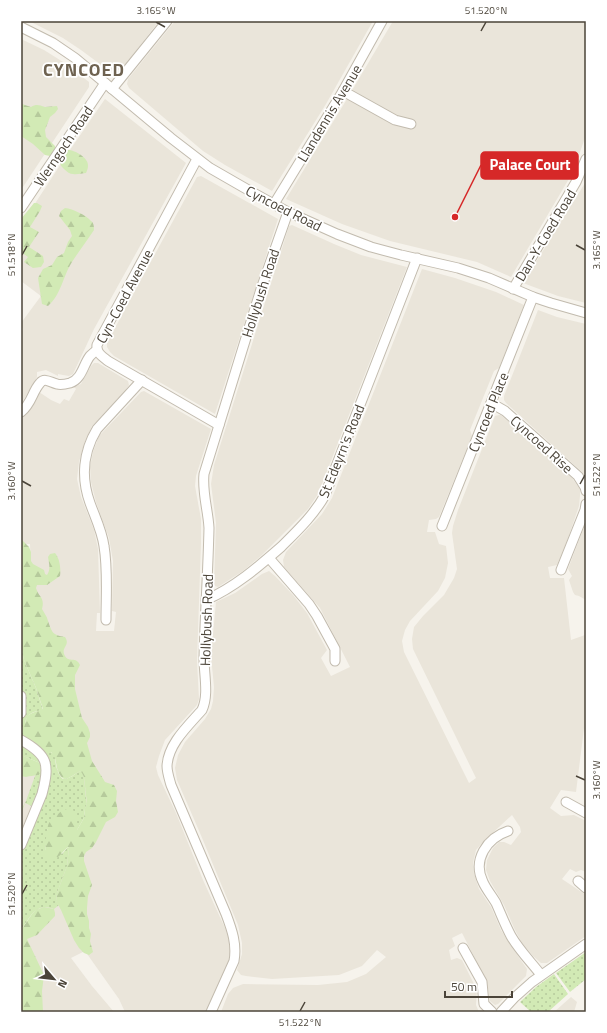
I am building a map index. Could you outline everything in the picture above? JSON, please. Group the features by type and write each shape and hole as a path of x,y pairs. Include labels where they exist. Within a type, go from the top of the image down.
{"street":[{"name":"Werngoch Road","path":"21,208 109,86 167,21"},
{"name":"Llandennis Avenue","path":"274,204 343,91 382,21"},
{"name":"Cyncoed Road","path":"21,27 64,50 197,159 228,179 288,212 337,234 371,247 472,272 551,304 586,313"},
{"path":"343,91 395,120 411,124"},
{"name":"Cyn-Coed Avenue","path":"197,159 97,345 97,350 108,360 219,425"},
{"name":"Dan-Y-Coed Road","path":"513,289 576,182 583,175 586,159"},
{"name":"Hollybush Road","path":"211,1012 234,961 234,936 171,785 167,767 168,759 176,741 202,710 205,698 204,663 209,528 203,487 204,474 261,289 288,212"},
{"name":"St Edeyrn's Road","path":"206,600 237,583 269,558 315,511 325,495 417,258"},
{"name":"Cyncoed Place","path":"442,526 533,297"},
{"path":"21,412 29,404 40,382 49,380 61,385 74,381 78,378 90,357 97,350"},
{"path":"106,620 105,553 102,536 86,491 84,475 85,459 92,437 97,429 142,380"},
{"name":"Cyncoed Rise","path":"491,403 505,411 578,476 585,486 586,491"},
{"path":"561,570 586,504"},
{"path":"269,558 309,604 317,616 335,648 335,661"},
{"path":"21,696 21,713"},
{"path":"21,740 43,756 46,768 42,794 21,845"},
{"path":"566,802 586,813"},
{"path":"508,831 500,834 488,844 483,852 480,862 482,881 495,902 517,945 541,975"},
{"path":"578,881 586,888"},
{"path":"501,1012 522,990 586,944"},
{"path":"463,948 482,982 484,1004 492,1012"}],"shaded area":[{"path":"29,21 159,21 122,69 115,71 108,70 63,38"},
{"path":"175,21 373,21 326,104 272,191 203,151 129,88 127,84 128,79"},
{"path":"393,21 586,21 586,135 573,172 511,277 477,262 390,241 342,224 286,199"},
{"path":"21,39 44,50 63,62 89,82 89,87 21,190"},
{"path":"105,99 186,163 94,329 73,374 69,376 58,374 58,376 46,370 37,372 37,377 21,404 21,334 23,329 21,327 21,323 41,296 21,281 21,225"},
{"path":"201,176 278,219 215,414 114,356 107,347 107,343 197,177"},
{"path":"585,183 586,303 558,296 523,283"},
{"path":"292,225 361,255 407,267 318,494 308,509 262,555 243,571 218,587 214,584 216,523 211,484 214,465 289,226"},
{"path":"422,269 455,278 496,292 524,305 499,368 494,371 470,430 472,436 439,517 429,520 427,532 435,532 439,544 446,546 448,563 445,578 438,591 410,621 405,630 402,641 404,652 469,783 476,778 413,649 412,639 414,627 444,595 454,578 457,569 452,533 453,526 495,416 501,415 572,478 580,489 579,506 564,550 557,565 548,567 550,578 564,578 571,640 585,635 586,632 586,739 584,728 576,792 561,790 550,808 561,816 574,815 586,821 586,872 581,870 576,872 570,869 562,879 586,895 586,936 547,963 541,963 522,943 504,905 490,881 486,870 487,860 493,848 499,842 504,842 511,845 521,832 520,827 512,815 476,850 473,863 474,874 479,889 491,907 501,930 527,969 526,976 498,1004 495,1005 490,1001 487,982 462,933 452,938 455,946 449,950 451,960 457,958 462,960 477,990 476,1005 479,1012 221,1012 228,994 233,988 243,984 318,985 347,982 366,974 386,957 377,950 362,966 339,975 272,979 241,975 237,970 242,954 242,943 238,925 177,780 175,768 178,755 185,742 205,719 211,709 213,701 214,687 211,656 216,602 235,593 262,574 269,571 275,576 307,613 327,650 321,658 331,676 350,667 320,608 284,567 283,560 286,552 322,514 332,498"},
{"path":"538,310 557,317 586,324 586,478 582,472 504,400 504,396"},
{"path":"94,363 98,363 128,381 129,385 92,426 84,444 79,462 77,479 81,497 94,530 98,549 100,613 97,613 96,631 114,631 116,612 112,611 113,561 109,538 96,502 91,482 90,467 93,452 99,436 141,392 144,391 211,429 196,476 195,486 201,519 197,661 199,699 197,705 165,740 156,767 158,775 176,813 203,880 225,928 231,946 229,960 206,1012 125,1012 119,999 85,951 71,958 114,1012 31,1012 21,935 87,818 33,624 30,544 21,544 21,415 28,410 39,392 60,404 64,399 69,401 76,389 74,387 81,384"},
{"path":"586,522 586,600 575,595 573,592 569,580 572,576 568,569"},
{"path":"21,743 42,787 21,838"},
{"path":"571,997 577,1002 574,1012 554,1012"}],"green space":[{"path":"21,104 31,107 36,105 45,107 57,106 58,109 50,117 45,130 46,137 55,146 53,154 50,156 45,155 21,136"},
{"path":"68,150 78,153 84,157 88,163 86,173 71,174 60,164 60,159"},
{"path":"34,203 42,206 30,227 39,232 29,247 43,256 44,262 41,267 33,268 24,262 28,257 21,252 21,219"},
{"path":"65,208 75,211 89,219 94,225 94,230 72,262 59,291 48,306 42,304 38,278 43,269 52,265 57,257 64,253 72,236 70,230 59,216 61,211"},
{"path":"21,539 29,547 31,552 31,561 33,564 44,570 45,574 47,575 49,571 48,557 50,554 55,553 58,558 60,576 47,585 37,585 36,588 43,602 42,609 52,630 55,634 65,637 67,640 64,650 65,656 68,659 77,661 80,665 75,675 75,689 82,718 90,733 87,743 92,761 105,782 114,785 117,791 116,801 118,812 115,817 106,822 96,842 84,856 84,861 92,885 88,896 87,908 91,934 90,941 93,952 89,955 84,953 79,948 74,940 56,901 57,893 67,866 69,848 68,847 54,859 51,860 45,858 46,835 49,823 58,813 70,809 74,811 76,815 75,830 77,830 84,818 87,804 84,777 82,773 80,771 64,779 58,772 55,758 51,752 43,751 39,748 24,729 27,717 31,713 43,709 24,660 21,645"},
{"path":"21,645 24,660 36,688 43,710 32,713 28,716 25,722 30,735 35,743 55,755 55,761 59,774 63,779 80,771 83,773 87,804 84,818 77,830 75,831 75,825 47,829 45,850 62,854 68,847 69,848 67,866 57,893 56,901 59,905 54,909 47,907 38,909 30,916 21,930 21,845 36,808 25,803 21,814 21,810 35,776 39,774 41,767 40,763 21,755"},
{"path":"21,755 40,763 40,773 26,777 21,776"},
{"path":"44,907 54,909 55,916 37,935 27,939 44,975 42,991 43,1012 21,1012 21,930 36,910"},
{"path":"586,952 586,979 570,992 556,973"},
{"path":"554,974 568,994 548,1012 531,1012 520,1002 536,987"}],"place":[{"name":"Palace Court","path":"455,217"}],"district":[{"name":"CYNCOED","path":"84,69"}]}
